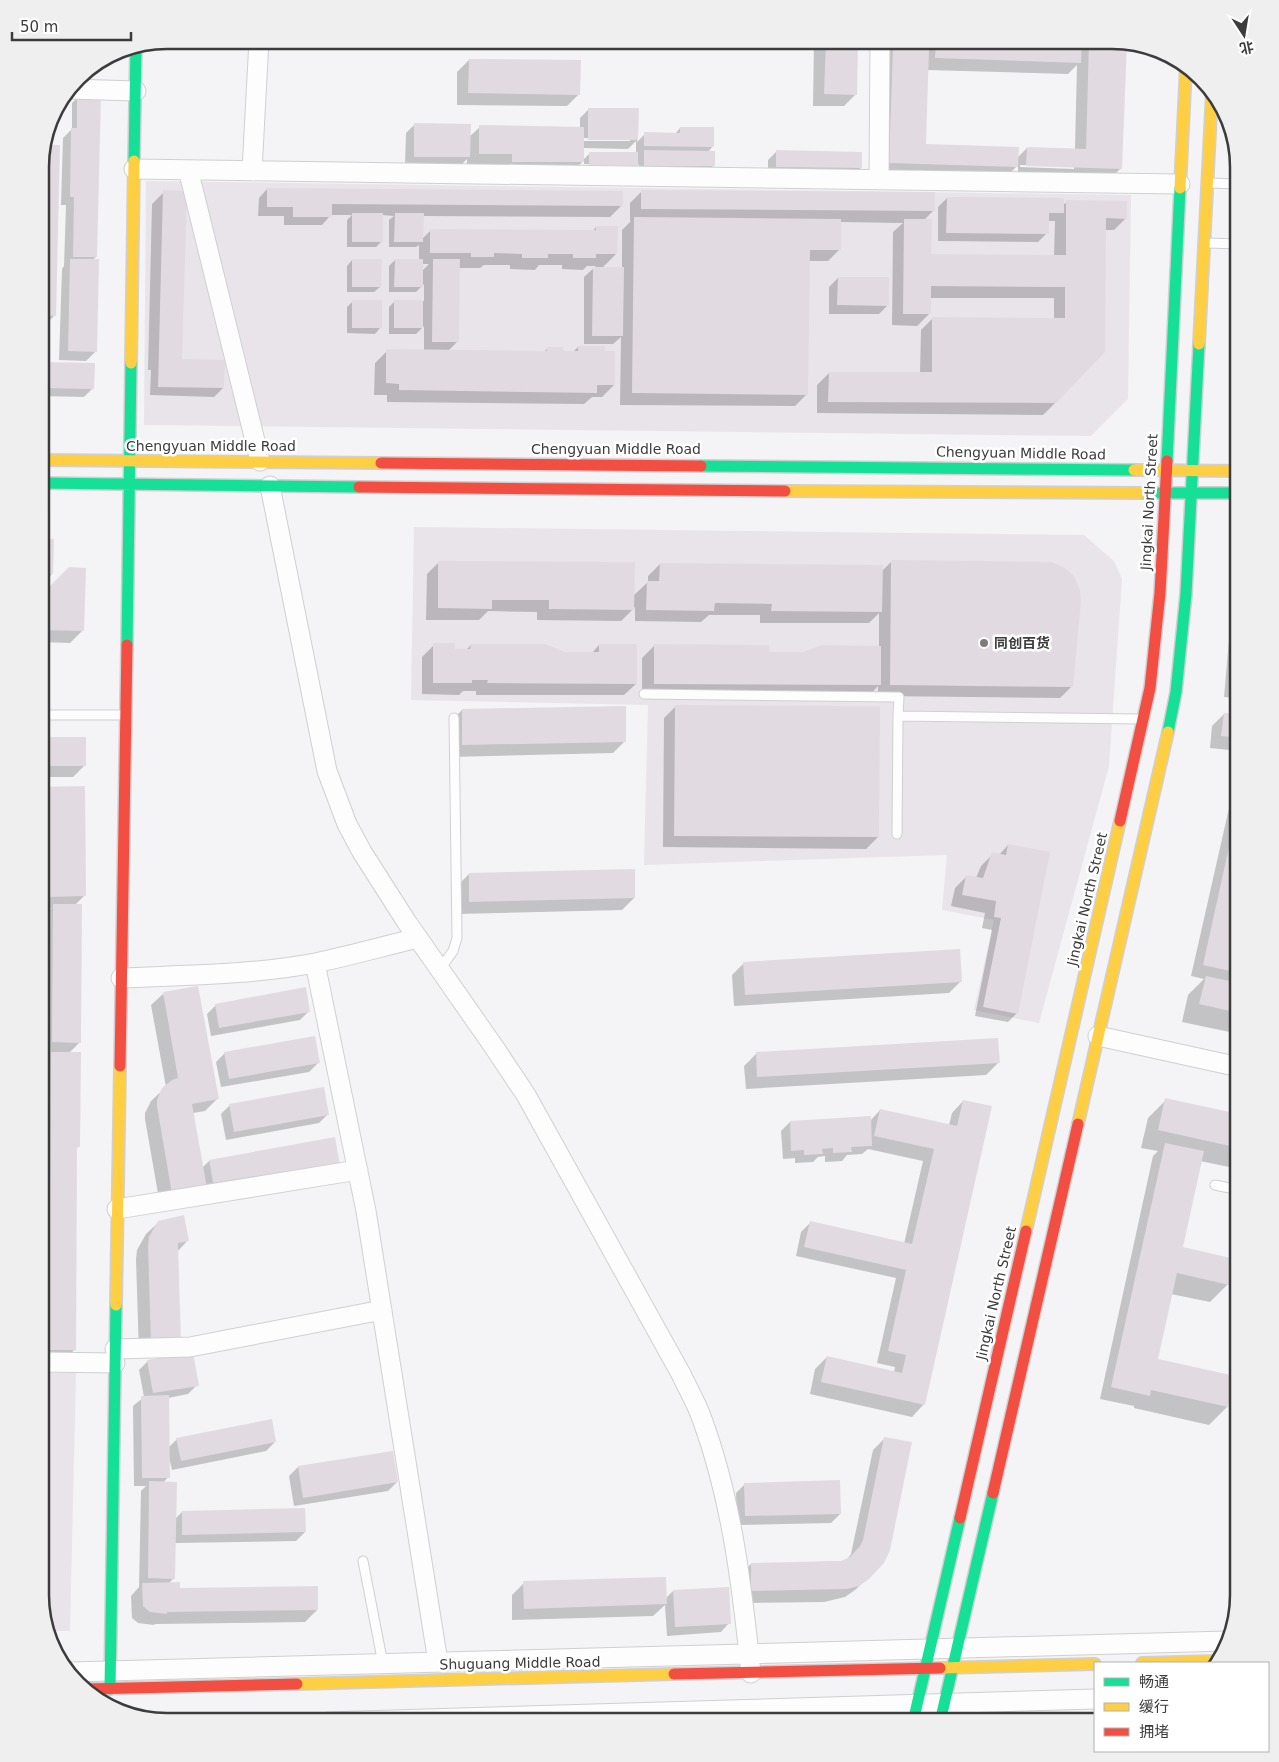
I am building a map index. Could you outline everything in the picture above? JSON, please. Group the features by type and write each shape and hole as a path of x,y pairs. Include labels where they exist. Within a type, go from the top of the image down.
{"main road":[{"path":"93,1687 110,1680 136,53"},
{"name":"Jingkai North Street","path":"942,1713 944,1704 925,1669 1150,688 1156,636 1186,75"},
{"name":"Jingkai North Street","path":"915,1713 935,1685 952,1668 1176,692 1185,603 1211,103"},
{"name":"Chengyuan Middle Road","path":"49,460 1230,471"},
{"path":"49,484 766,492 1230,492"},
{"path":"1180,1662 1210,1661"},
{"name":"Shuguang Middle Road","path":"384,1673 751,1673 1094,1664"}],"street":[{"path":"252,171 258,49"},
{"path":"879,180 880,49"},
{"path":"78,89 136,91"},
{"path":"134,169 1180,184"},
{"path":"189,173 260,462"},
{"path":"270,486 327,771 347,824 362,852 418,938 526,1095 681,1374 702,1417 724,1488 733,1536 751,1673"},
{"path":"121,978 225,973 315,963 418,938"},
{"path":"315,963 366,1211 438,1662"},
{"path":"1098,1036 1230,1065"},
{"path":"118,1209 358,1170"},
{"path":"49,1361 190,1347 382,1310"},
{"path":"79,1674 110,1680 384,1673 438,1662 1220,1641"},
{"path":"915,1713 944,1704 1094,1699"}],"lane":[{"path":"1207,183 1230,184"},
{"path":"1204,242 1230,243"},
{"path":"644,694 898,697 897,834"},
{"path":"49,715 125,715"},
{"path":"898,716 1144,719"},
{"path":"440,969 453,952 457,938 454,718"},
{"path":"1216,1185 1230,1188"},
{"path":"363,1561 384,1673"}],"shaded area":[{"path":"146,181 1131,195 1128,399 1091,436 144,425"},
{"path":"414,527 1084,535 1114,561 1122,579 1109,766 1039,1023 974,1010 994,920 942,910 947,855 644,865 648,705 411,700"},
{"path":"49,1373 76,1373 70,1631 55,1631 50,1611"}],"building":[{"path":"826,49 858,49 857,95 824,94"},
{"path":"893,49 929,49 926,144 1019,147 1018,167 889,163"},
{"path":"936,49 1082,49 1081,63 935,58"},
{"path":"1089,49 1127,50 1122,169 1026,166 1027,147 1086,149"},
{"path":"469,59 581,60 580,95 468,93"},
{"path":"77,96 101,97 97,257 73,257 74,197 70,197 71,128 77,128"},
{"path":"588,108 639,108 638,140 588,140"},
{"path":"414,123 471,124 470,157 414,157"},
{"path":"479,125 584,127 584,162 512,162 512,154 479,154"},
{"path":"680,127 714,127 714,147 644,146 644,132 680,133"},
{"path":"51,145 60,145 56,316 49,316 49,159"},
{"path":"644,150 715,151 715,166 644,166"},
{"path":"776,150 862,152 862,168 776,167"},
{"path":"589,152 638,152 638,166 589,165"},
{"path":"267,188 623,191 623,206 332,204 332,217 293,217 293,207 267,207"},
{"path":"163,190 187,191 182,359 225,360 224,388 158,387"},
{"path":"641,190 935,192 935,211 641,209"},
{"path":"947,197 1064,198 1064,213 1049,213 1049,234 946,233"},
{"path":"1066,200 1127,201 1127,219 1106,218 1105,352 1056,403 828,402 829,372 932,372 932,317 1065,318 1065,287 931,286 931,314 903,314 904,219 932,219 931,254 1066,255"},
{"path":"352,213 383,213 383,242 352,242"},
{"path":"395,213 424,213 423,242 394,242"},
{"path":"634,217 841,219 841,250 810,250 808,395 632,393"},
{"path":"596,226 618,226 617,254 596,254 596,258 573,258 573,254 548,254 548,258 522,258 522,254 494,253 494,257 471,257 471,253 430,253 430,229 596,230"},
{"path":"70,259 99,259 97,352 68,351"},
{"path":"352,259 382,259 381,287 352,287"},
{"path":"395,259 423,259 423,287 394,287"},
{"path":"433,259 460,259 459,342 432,342"},
{"path":"593,267 624,267 623,336 592,336"},
{"path":"838,277 889,277 889,306 837,305"},
{"path":"352,300 382,300 382,328 352,328"},
{"path":"394,300 423,300 423,328 394,328"},
{"path":"578,346 605,346 605,351 615,351 615,385 597,385 597,393 399,390 399,384 386,383 386,349 547,351 547,347 563,347 563,351 578,351"},
{"path":"49,362 95,363 94,389 49,388"},
{"path":"49,539 54,539 53,574 49,574"},
{"name":"同创百货","path":"891,560 1052,562 1065,568 1074,576 1080,590 1081,601 1073,687 890,685"},
{"path":"438,561 635,562 634,610 549,609 549,600 492,600 492,609 438,608"},
{"path":"660,563 883,565 882,612 771,611 772,604 715,603 714,611 646,610 647,581 659,581"},
{"path":"69,567 86,568 84,631 49,630 49,587"},
{"path":"433,643 455,643 455,649 470,649 471,644 545,644 565,652 599,652 599,644 637,644 637,684 487,683 488,680 472,680 472,683 433,683"},
{"path":"654,644 769,645 769,652 803,652 822,645 881,646 881,685 654,684"},
{"path":"675,705 880,706 879,837 674,836"},
{"path":"626,706 626,742 462,745 462,709"},
{"path":"1224,713 1230,713 1230,737 1221,736"},
{"path":"49,737 86,737 86,766 49,766"},
{"path":"85,786 86,896 49,897 49,787"},
{"path":"1230,842 1230,971 1203,965"},
{"path":"1008,844 1050,852 1018,1014 983,1007 1001,918 994,917 996,901 962,895 966,875 983,878 992,852 1006,855"},
{"path":"635,869 635,898 469,902 469,873"},
{"path":"53,904 82,904 81,1043 52,1042"},
{"path":"960,949 962,982 745,995 743,962"},
{"path":"1206,976 1230,981 1230,1011 1199,1004"},
{"path":"198,986 219,1099 192,1104 207,1188 172,1194 157,1100 162,1088 178,1078 163,992"},
{"path":"306,987 310,1012 219,1028 215,1004"},
{"path":"315,1036 320,1063 229,1079 224,1052"},
{"path":"998,1038 1000,1063 757,1077 756,1052"},
{"path":"51,1052 81,1052 80,1147 77,1147 76,1350 49,1350"},
{"path":"324,1087 329,1115 234,1132 229,1104"},
{"path":"1165,1098 1230,1112 1230,1146 1158,1130"},
{"path":"963,1100 992,1106 925,1405 821,1382 827,1356 902,1373 906,1355 888,1351 906,1270 804,1247 810,1221 912,1244 934,1149 874,1136 880,1109 957,1126"},
{"path":"871,1116 872,1146 851,1147 852,1152 833,1153 833,1148 822,1149 823,1154 804,1155 804,1150 791,1151 790,1121"},
{"path":"335,1137 340,1165 214,1187 209,1160"},
{"path":"1165,1143 1204,1151 1183,1247 1230,1258 1230,1281 1229,1285 1177,1273 1158,1359 1230,1375 1228,1407 1151,1390 1150,1396 1111,1387"},
{"path":"184,1215 189,1241 178,1243 181,1342 151,1343 149,1237 158,1221"},
{"path":"193,1352 199,1386 153,1393 147,1360"},
{"path":"169,1395 170,1478 142,1478 141,1396"},
{"path":"272,1419 276,1442 181,1461 176,1438"},
{"path":"884,1437 912,1442 890,1550 884,1563 869,1579 859,1586 847,1589 751,1591 751,1563 841,1561 850,1557 860,1546 863,1540"},
{"path":"393,1451 398,1482 303,1498 298,1466"},
{"path":"840,1480 841,1514 745,1516 744,1483"},
{"path":"149,1481 177,1482 175,1579 148,1578"},
{"path":"305,1508 306,1532 182,1535 182,1511"},
{"path":"666,1577 667,1604 524,1609 523,1581"},
{"path":"180,1582 180,1588 318,1586 318,1610 167,1612 167,1614 150,1612 143,1606 142,1583"},
{"path":"729,1587 731,1624 675,1627 673,1590"}],"traffic: fast":[{"path":"134,161 136,53"},
{"path":"1167,461 1180,188"},
{"path":"1168,732 1176,692 1186,594 1199,344"},
{"path":"127,645 131,363"},
{"path":"701,466 1134,470"},
{"path":"49,483 359,487"},
{"path":"1143,493 1230,493"},
{"path":"110,1689 116,1305"},
{"path":"942,1713 993,1493"},
{"path":"915,1713 960,1518"}],"traffic: slow":[{"path":"1180,188 1186,75"},
{"path":"1199,344 1211,104"},
{"path":"131,363 134,161"},
{"path":"49,460 381,463"},
{"path":"1134,470 1230,471"},
{"path":"785,491 1143,493"},
{"path":"1078,1124 1168,732"},
{"path":"1026,1231 1120,821"},
{"path":"116,1305 120,1066"},
{"path":"1180,1662 1210,1661"},
{"path":"940,1668 1094,1664"},
{"path":"297,1684 674,1674"}],"traffic: jam":[{"path":"1120,821 1150,688 1160,593 1167,461"},
{"path":"381,463 701,466"},
{"path":"359,487 785,491"},
{"path":"120,1066 127,645"},
{"path":"993,1493 1078,1124"},
{"path":"960,1518 1026,1231"},
{"path":"674,1674 940,1668"},
{"path":"95,1689 297,1684"}],"place":[{"name":"同创百货","path":"984,643"}]}
